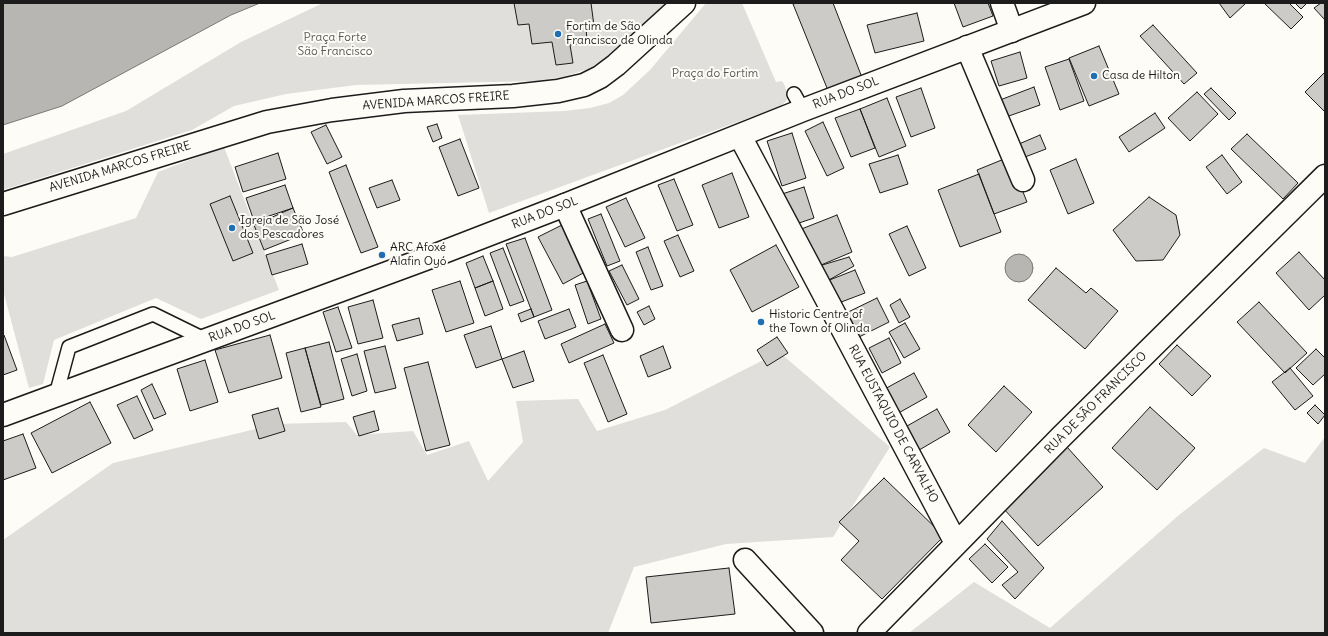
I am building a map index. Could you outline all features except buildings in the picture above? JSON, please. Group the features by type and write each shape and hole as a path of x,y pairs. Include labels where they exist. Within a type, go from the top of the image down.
{"main road":[{"name":"AVENIDA MARCOS FREIRE","path":"3,204 267,122 332,110 404,101 513,96 558,91 584,85 600,77 616,65 684,3"},
{"path":"1002,3 1012,31"},
{"name":"RUA DO SOL","path":"3,415 428,258 565,205 740,136 798,102 967,47 1084,3"},
{"path":"967,47 1023,180"},
{"name":"RUA EUSTAQUIO DE CARVALHO","path":"740,136 956,543"},
{"name":"RUA DE SÃO FRANCISCO","path":"870,633 956,543 1062,436 1325,176"},
{"path":"565,205 622,330"},
{"path":"745,560 812,633"}],"lane":[{"path":"56,395 70,347 153,314 206,340"}],"green space":[{"name":"Praça Forte São Francisco","path":"323,3 668,3 621,49 588,69 566,76 538,81 356,85 286,94 234,106 192,130 3,190 3,154 126,111 241,42"},
{"name":"Praça do Fortim","path":"706,3 742,3 776,82 782,81 785,86 788,97 781,106 489,213 458,115 564,111 590,108 609,103 623,95 650,70"},
{"path":"224,147 279,290 201,319 156,298 54,340 43,384 29,388 3,290 3,256 12,257 136,218 158,172"},
{"path":"779,352 890,447 833,537 726,544 634,567 608,633 3,633 3,540 113,463 277,424 346,422 357,435 413,431 427,455 469,441 488,481 523,442 516,401 578,399 597,431 665,410"},
{"path":"1325,437 1325,633 909,633 974,582 1050,628 1179,515 1264,448 1305,463"}],"shaded area":[{"path":"3,3 260,3 231,15 62,106 3,125"},
{"path":"1019,254 1029,258 1033,268 1029,278 1019,282 1009,278 1005,268 1009,258"}],"place":[{"name":"Fortim de São Francisco de Olinda","path":"558,34"},
{"name":"Casa de Hilton","path":"1094,76"},
{"name":"Igreja de São José dos Pescadores","path":"232,228"},
{"name":"ARC Afoxé Alafin Oyó","path":"382,255"},
{"name":"Historic Centre of the Town of Olinda","path":"761,322"}]}
